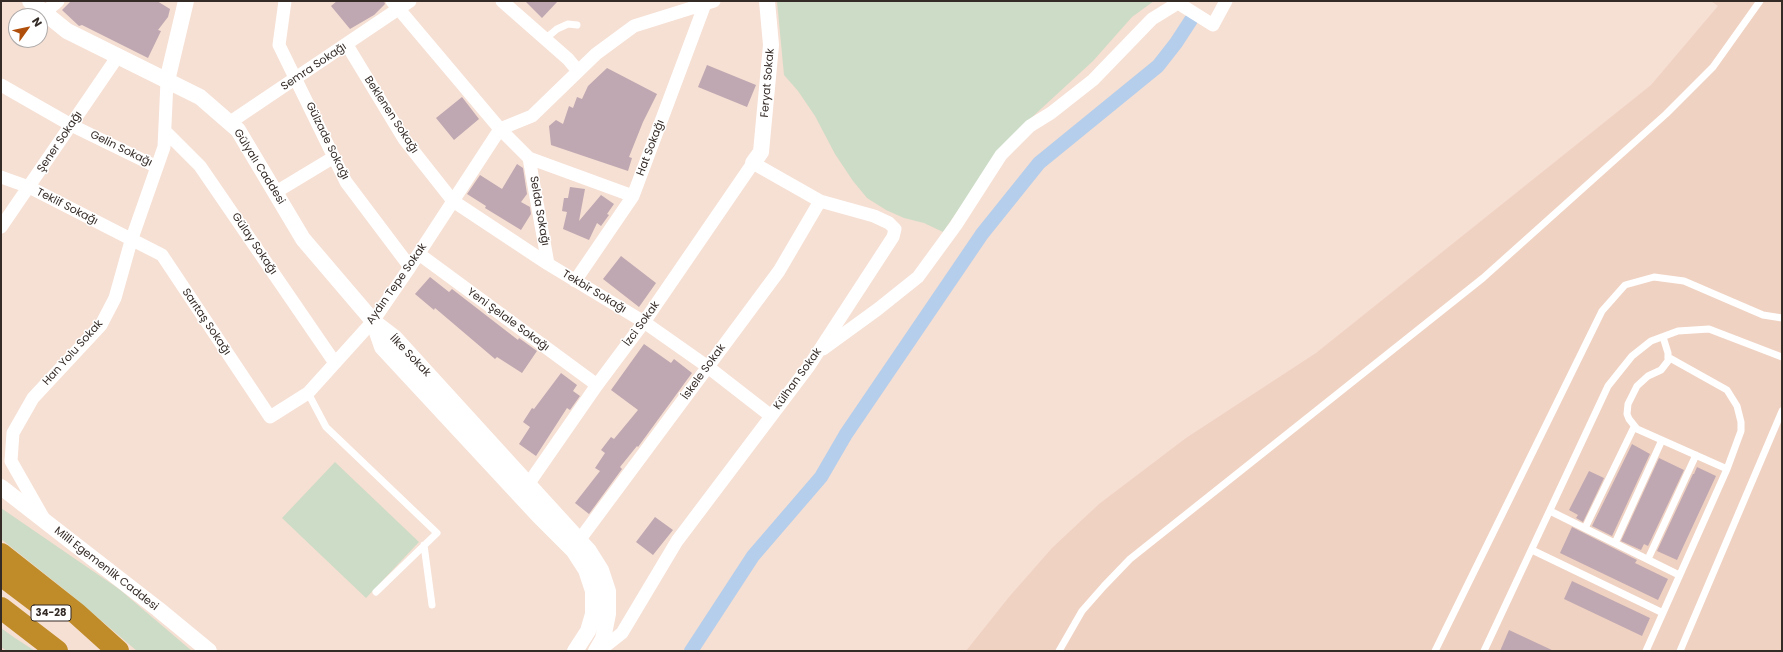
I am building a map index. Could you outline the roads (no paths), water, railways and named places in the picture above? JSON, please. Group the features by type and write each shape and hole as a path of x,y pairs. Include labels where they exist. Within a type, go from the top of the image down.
{"highway":[{"path":"1,554 77,614 118,651"},
{"name":"34-28","path":"1,575 100,651"},
{"name":"34-28","path":"1,608 57,651"}],"street":[{"name":"Gülyalı Caddesi","path":"30,1 38,8"},
{"path":"48,10 58,1"},
{"path":"167,81 186,1"},
{"name":"Gülzade Sokağı","path":"285,1 279,45 346,182 410,267"},
{"name":"Semra Sokağı","path":"229,123 347,45 394,5 410,1"},
{"path":"502,1 578,71"},
{"name":"Feryat Sokak","path":"753,163 761,152 771,45 767,1"},
{"path":"817,354 878,310 918,277 956,225 1001,155 1030,126 1051,113 1093,80 1152,20 1178,3 1213,25 1226,1"},
{"path":"500,129 532,116 596,54 634,26 709,2"},
{"name":"Hat Sokağı","path":"575,280 633,196 709,2"},
{"path":"394,5 500,129 529,158 633,196"},
{"name":"Gülyalı Caddesi","path":"48,16 67,31 200,97 238,130 303,238 372,321"},
{"name":"Beklenen Sokağı","path":"347,45 404,139 453,201"},
{"name":"Şener Sokağı","path":"1,227 118,56"},
{"name":"Han Yolu Sokak","path":"52,530 11,461 13,433 34,398 101,325 115,298 131,240 164,147 167,81"},
{"name":"Gelin Sokağı","path":"1,85 71,125 157,167"},
{"name":"Aydın Tepe Sokak","path":"270,418 308,393 372,321 419,254 500,129"},
{"name":"Gülay Sokağı","path":"165,131 200,166 335,363"},
{"path":"276,192 334,157"},
{"name":"Selda Sokağı","path":"529,158 548,264"},
{"name":"Külhan Sokak","path":"597,651 622,633 677,541 817,354 894,237 895,229 889,222 874,216 820,201 753,163"},
{"name":"İzci Sokak","path":"524,489 597,385 644,322 753,163"},
{"name":"Teklif Sokağı","path":"1,177 29,187 131,240"},
{"name":"Tekbir Sokağı","path":"453,201 548,264 644,322 708,367 771,416"},
{"name":"İskele Sokak","path":"580,539 779,271 820,201"},
{"name":"Sarıtaş Sokağı","path":"131,240 162,255 270,418"},
{"name":"Yeni Şelale Sokağı","path":"419,254 597,385"},
{"name":"İlke Sokak","path":"372,321 382,347 524,489 580,539 589,550 601,570 608,591 608,614 603,639 597,651"},
{"name":"Milli Egemenlik Caddesi","path":"1,488 198,651"},
{"name":"İlke Sokak","path":"524,489 573,550 586,570 593,591 592,614 588,630 580,647 575,651"},
{"name":"Milli Egemenlik Caddesi","path":"1,498 52,530 158,609 209,651"}],"lane":[{"path":"1059,651 1082,612 1130,559 1483,278 1666,114 1713,67 1760,1"},
{"path":"545,39 557,29 568,24 577,24"},
{"path":"1435,651 1602,311 1625,285 1654,277 1684,281 1708,293 1763,315 1782,318"},
{"path":"1484,651 1608,386 1632,356 1651,341 1678,331 1709,329 1782,358"},
{"path":"1663,337 1668,357 1665,366 1661,370 1654,372 1642,380 1633,392 1628,404 1627,414 1634,427 1727,468"},
{"path":"1646,651 1727,468 1741,431 1740,414 1733,398 1727,390 1668,357"},
{"path":"308,393 326,427 437,533 376,592"},
{"path":"1680,651 1782,411"},
{"path":"1585,528 1634,427"},
{"path":"1615,543 1662,440"},
{"path":"1648,560 1696,455"},
{"path":"1550,511 1679,575"},
{"path":"424,545 432,605"},
{"path":"1532,550 1663,613"}],"waterway":[{"path":"691,651 753,556 821,477 846,434 982,234 1039,163 1158,66 1176,43 1191,20"}]}
